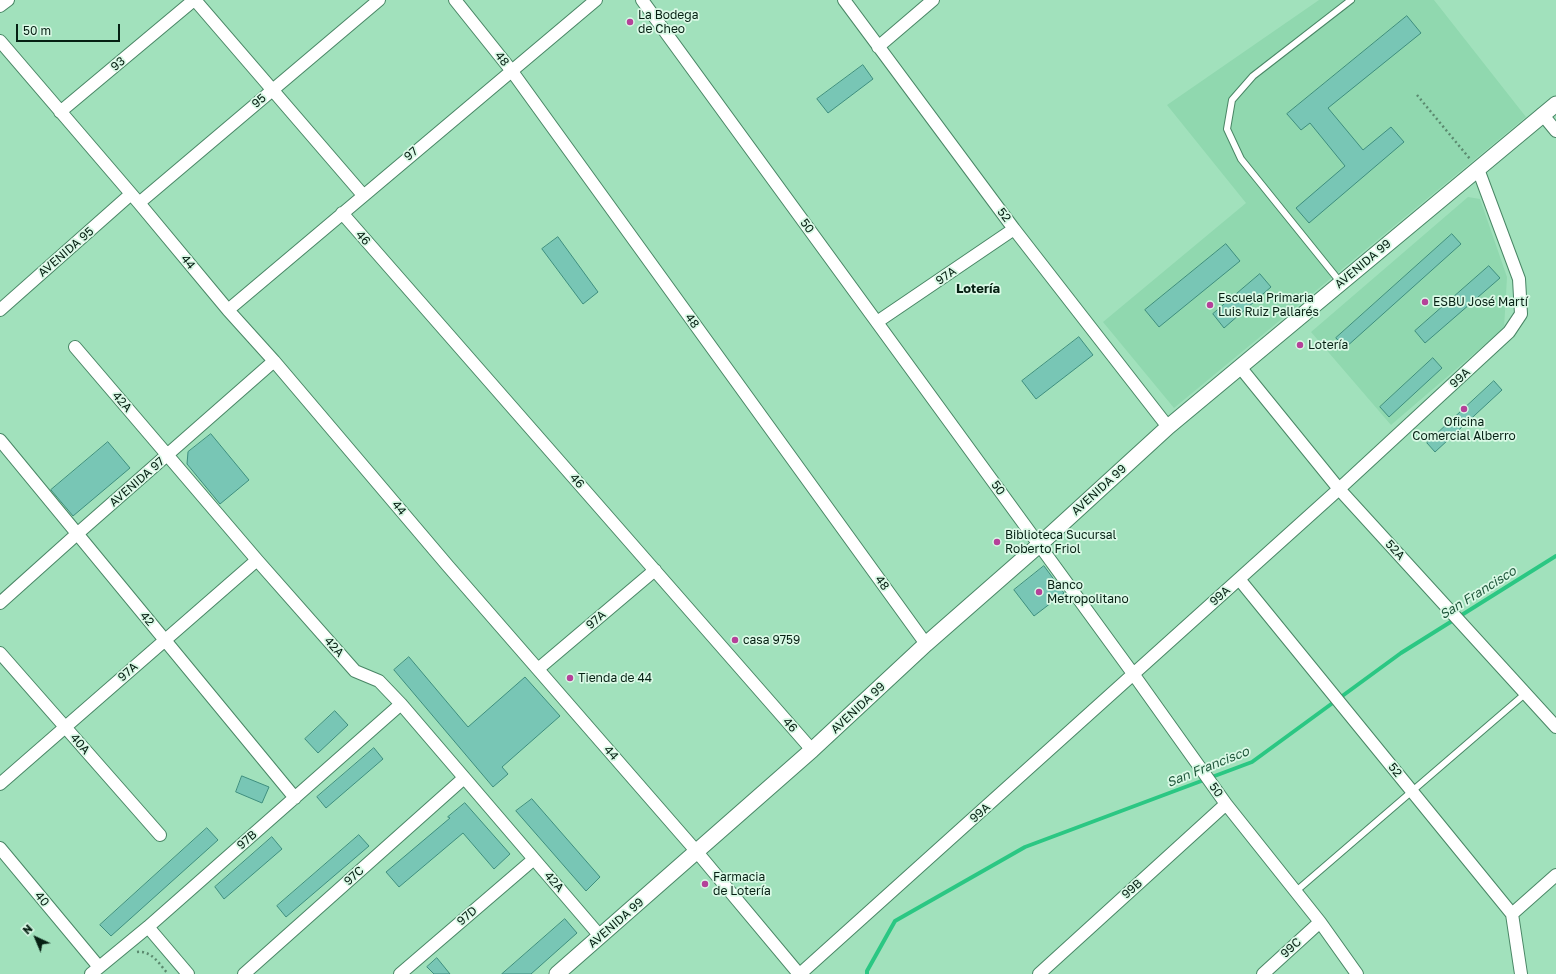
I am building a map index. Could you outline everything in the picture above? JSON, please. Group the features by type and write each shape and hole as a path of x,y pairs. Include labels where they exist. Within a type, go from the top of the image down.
{"street":[{"path":"0,6 8,0"},
{"path":"195,0 363,195"},
{"name":"93","path":"60,112 195,0"},
{"name":"95","path":"135,198 273,90 379,0"},
{"name":"48","path":"455,0 510,70 926,644"},
{"name":"97","path":"228,310 510,70 596,0"},
{"name":"50","path":"642,0 1134,675 1226,804 1320,922 1357,974"},
{"name":"52","path":"844,0 1014,229 1168,428"},
{"path":"878,47 933,0"},
{"name":"44","path":"0,41 448,566 697,852 799,974"},
{"name":"AVENIDA 99","path":"557,974 812,750 926,644 1039,545 1168,428 1542,114 1556,104"},
{"path":"1542,114 1556,131"},
{"name":"99A","path":"799,974 1134,675 1509,332 1521,314 1519,279 1478,169"},
{"name":"AVENIDA 95","path":"0,310 135,198"},
{"name":"46","path":"342,213 812,750"},
{"name":"97A","path":"877,322 1014,229"},
{"name":"42A","path":"75,347 257,560 356,671 379,681 401,704 600,936"},
{"name":"AVENIDA 97","path":"0,603 274,361"},
{"name":"52A","path":"1240,367 1339,489 1556,727"},
{"name":"42","path":"0,440 295,798"},
{"name":"97A","path":"0,784 257,560"},
{"name":"97A","path":"538,669 655,570"},
{"name":"52","path":"1239,579 1512,914"},
{"name":"40A","path":"0,653 160,835"},
{"name":"97B","path":"95,971 148,927 401,704"},
{"name":"97C","path":"244,974 464,778"},
{"name":"99B","path":"1039,974 1226,804"},
{"name":"40","path":"0,848 95,971"},
{"name":"97D","path":"400,974 534,859"},
{"path":"1521,974 1512,914 1556,875"},
{"name":"99C","path":"1263,974 1320,922"},
{"path":"148,927 188,974"}],"lane":[{"path":"1341,282 1241,159 1226,129 1232,100 1253,76 1351,0"},
{"path":"1295,892 1413,792 1526,693"}],"path":[{"path":"1417,94 1478,169"},
{"path":"135,952 142,951 151,955 168,974"}],"shaded area":[{"path":"1319,0 1434,0 1526,117 1174,408 1103,322 1246,203 1167,105"},
{"name":"ESBU José Martí","path":"1468,197 1480,199 1507,277 1504,328 1391,425 1311,332"}],"building":[{"path":"1407,16 1421,33 1328,108 1363,150 1391,127 1404,142 1309,223 1296,208 1345,166 1310,123 1301,130 1287,114"},
{"path":"863,65 873,79 828,113 817,99"},
{"path":"1452,234 1461,244 1345,348 1336,338"},
{"path":"558,237 598,292 583,304 542,249"},
{"path":"1226,244 1240,261 1159,327 1145,310"},
{"path":"1489,266 1500,278 1425,343 1415,331"},
{"path":"1260,274 1271,287 1224,328 1213,314"},
{"path":"1079,337 1093,355 1036,399 1022,381"},
{"path":"1433,358 1442,368 1389,417 1380,407"},
{"path":"1494,381 1502,390 1435,452 1427,443"},
{"path":"211,434 249,480 220,504 187,464 188,452"},
{"path":"108,442 130,468 73,516 51,490"},
{"name":"Banco Metropolitano","path":"1044,566 1064,593 1034,616 1014,590"},
{"path":"409,657 468,727 525,677 560,716 502,767 508,774 493,787 394,670"},
{"path":"335,711 348,725 318,753 305,739"},
{"path":"374,748 383,759 326,808 317,797"},
{"path":"242,776 269,787 262,803 236,792"},
{"path":"532,799 600,877 586,891 516,811"},
{"path":"465,803 510,854 494,869 463,833 399,887 386,872 450,818 448,817"},
{"path":"207,828 218,840 111,936 100,925"},
{"path":"359,835 369,846 286,917 277,906"},
{"path":"272,837 282,849 224,899 215,887"},
{"path":"565,919 577,933 531,974 502,974"},
{"path":"437,958 450,974 434,974 427,967"}],"waterway":[{"name":"San Francisco","path":"867,974 867,971 895,921 1025,847 1252,762 1401,653 1556,556"}],"place":[{"name":"La Bodega de Cheo","path":"630,22"},
{"name":"ESBU José Martí","path":"1425,302"},
{"name":"Escuela Primaria Luis Ruiz Pallarés","path":"1210,305"},
{"name":"Lotería","path":"1300,345"},
{"name":"Oficina Comercial Alberro","path":"1464,409"},
{"name":"Biblioteca Sucursal Roberto Friol","path":"997,542"},
{"name":"Banco Metropolitano","path":"1039,592"},
{"name":"casa 9759","path":"735,640"},
{"name":"Tienda de 44","path":"570,678"},
{"name":"Farmacia de Lotería","path":"705,884"}],"district":[{"name":"Lotería","path":"978,289"}]}
